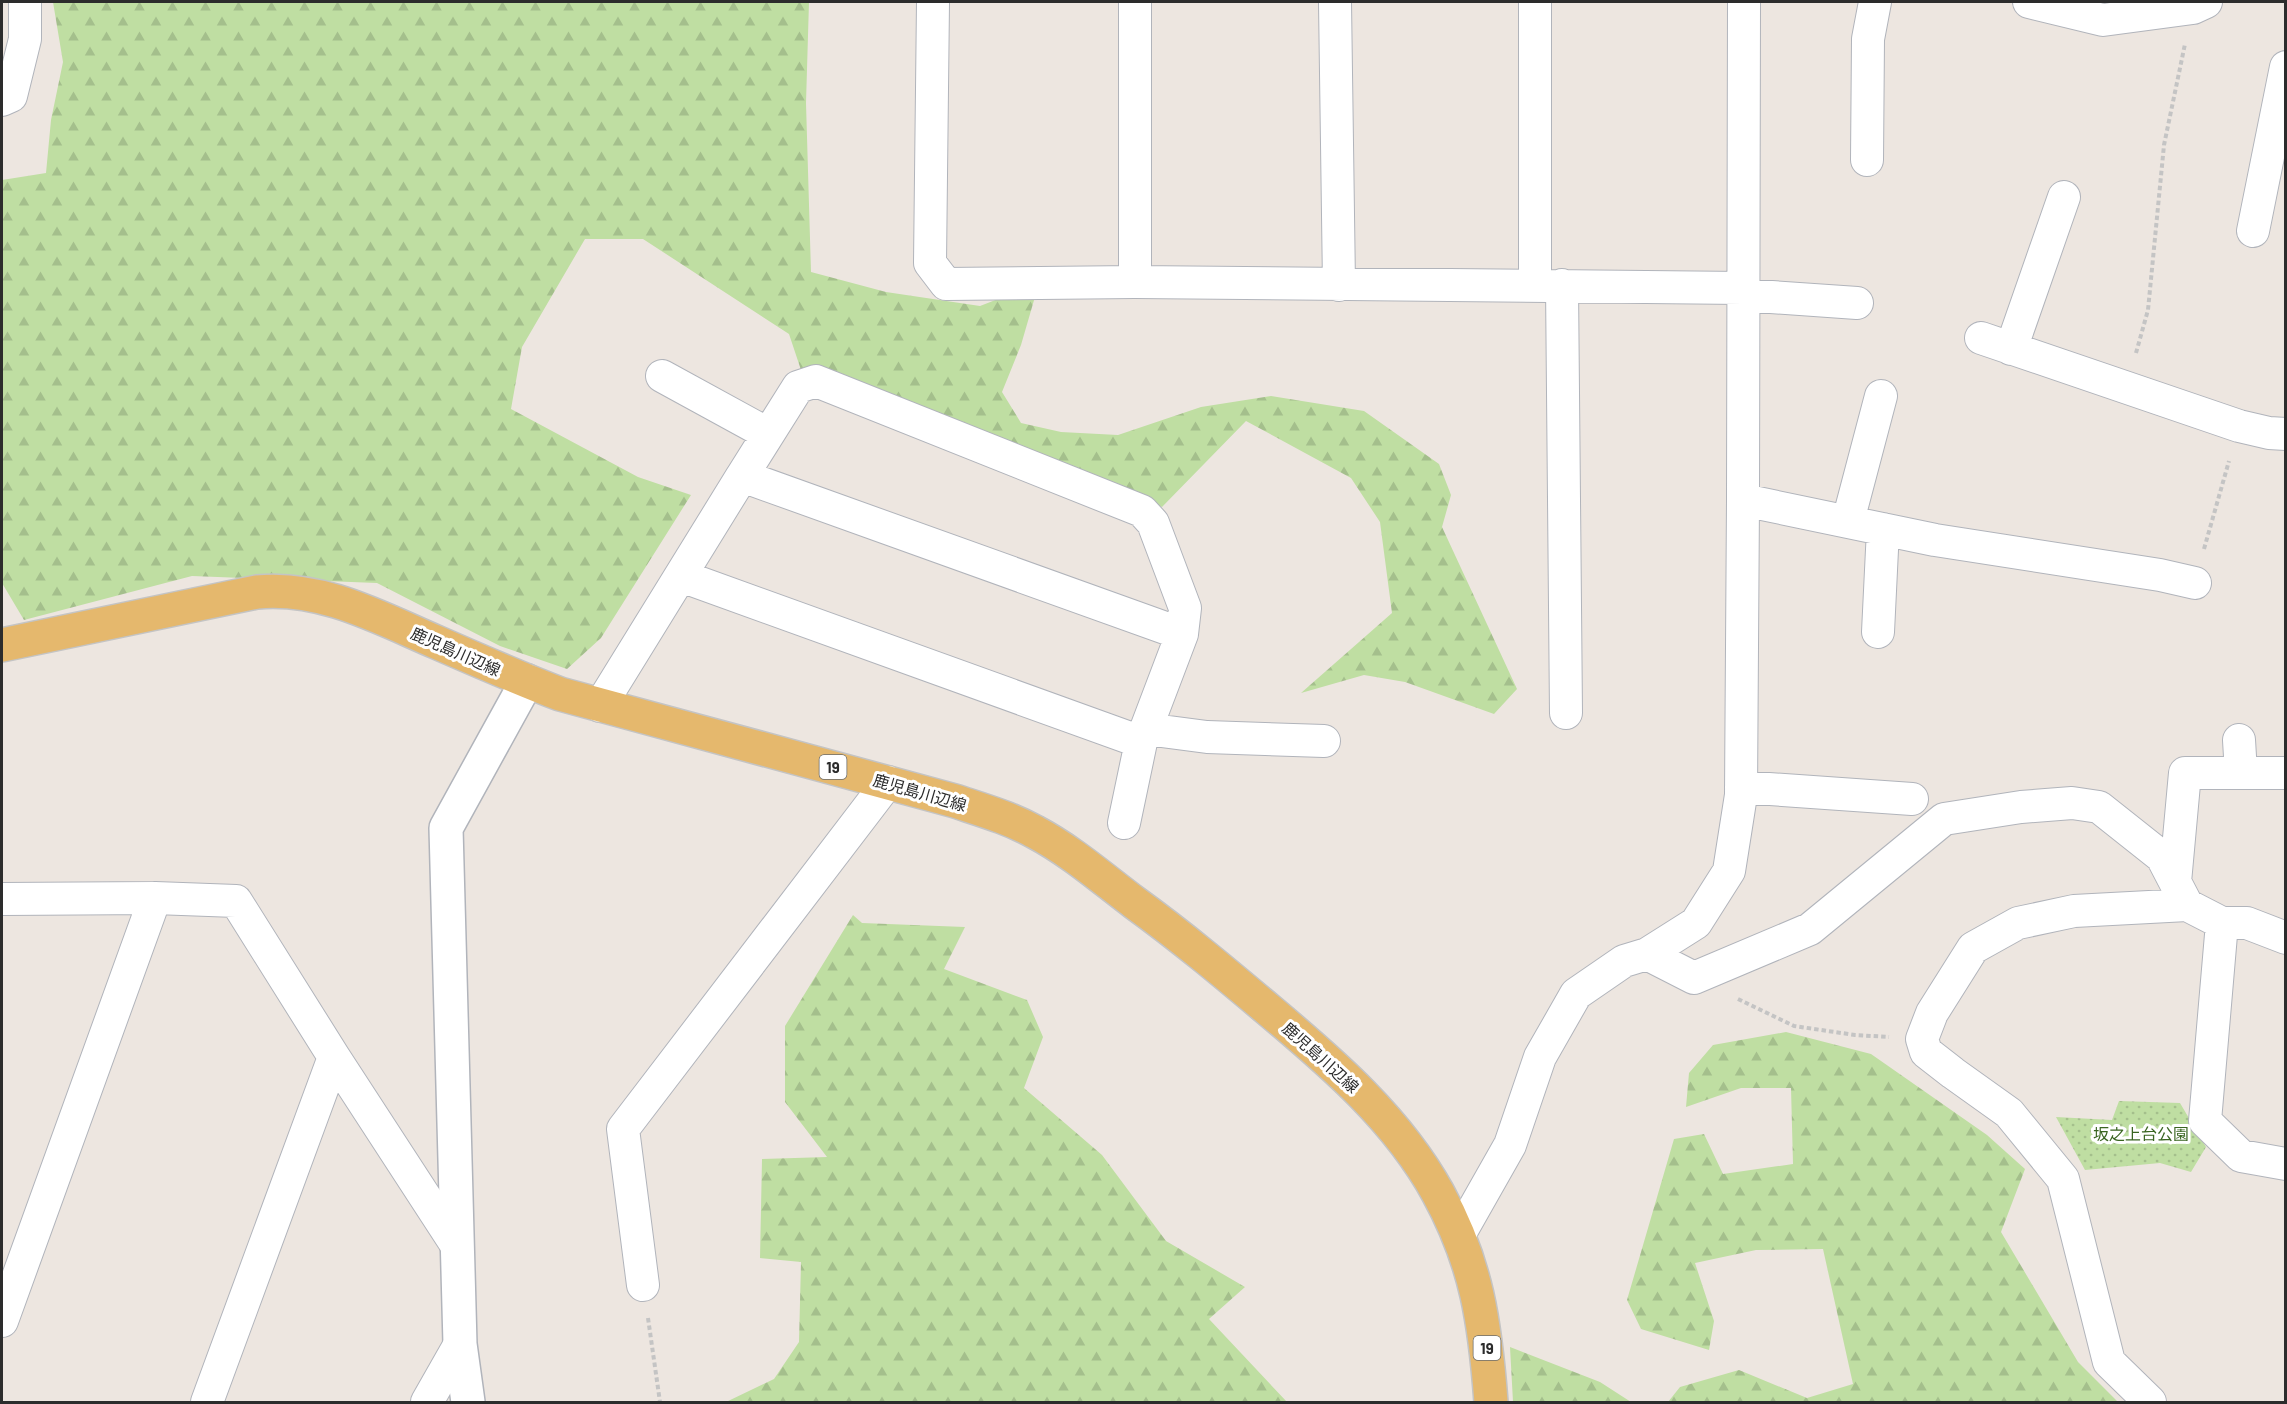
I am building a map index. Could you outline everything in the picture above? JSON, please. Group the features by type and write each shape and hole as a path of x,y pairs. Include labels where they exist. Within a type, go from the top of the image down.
{"main road":[{"name":"鹿児島川辺線","path":"2,645 256,592 286,591 321,596 349,604 560,694 888,782 987,811 1035,832 1068,853 1189,942 1325,1058 1359,1091 1414,1155 1438,1193 1472,1268 1487,1343 1491,1402"}],"street":[{"path":"2,100 11,96 13,42 25,2"},
{"path":"933,2 930,263 946,284 1135,282 1549,285 1743,291 1857,303"},
{"path":"1135,2 1135,282"},
{"path":"1335,2 1339,285"},
{"path":"1535,2 1566,713"},
{"path":"1459,1235 1510,1146 1540,1057 1576,994 1624,961 1647,954 1696,923 1729,871 1740,787 1744,2"},
{"path":"1867,160 1868,39 1875,2"},
{"path":"2028,2 2103,20 2199,5"},
{"path":"2253,231 2286,67"},
{"path":"2011,349 2064,197"},
{"path":"1981,338 2239,426 2269,433 2286,434"},
{"path":"662,376 768,434"},
{"path":"600,706 798,387 816,381 1142,511 1153,524 1185,608 1182,633 1143,735 1124,823"},
{"path":"1848,522 1881,396"},
{"path":"742,476 1182,633"},
{"path":"1743,500 1935,540 2160,575 2195,583"},
{"path":"1878,632 1883,529"},
{"path":"681,576 1143,735 1324,741"},
{"path":"468,1402 460,1344 446,828 527,681"},
{"path":"2239,740 2241,773"},
{"path":"2181,894 2185,773 2286,773"},
{"path":"643,1285 623,1129 888,782"},
{"path":"1740,787 1912,799"},
{"path":"1647,954 1694,978 1810,929 1944,819 2021,807 2072,803 2099,807 2162,857 2181,894 2222,923 2247,923 2286,938"},
{"path":"2150,1402 2109,1362 2062,1179 2009,1113 1926,1052 1922,1039 1932,1013 1973,948 2018,923 2074,911 2181,894"},
{"path":"2,899 155,898 237,901 334,1057 457,1246"},
{"path":"2,1322 155,898"},
{"path":"2222,923 2205,1121 2241,1156 2286,1164"},
{"path":"207,1402 334,1057"},
{"path":"427,1402 460,1344"}],"path":[{"path":"2126,389 2148,310 2164,145 2199,5"},
{"path":"2195,583 2239,426"},
{"path":"1694,978 1794,1026 1856,1035 1922,1039"},
{"path":"643,1285 660,1402"}],"green space":[{"path":"53,2 809,2 806,103 811,272 886,292 980,306 1039,283 1021,345 1002,392 1021,423 1061,432 1118,435 1201,407 1271,396 1364,411 1439,464 1451,495 1442,527 1517,689 1494,714 1405,682 1364,675 1301,693 1392,613 1380,522 1351,478 1246,421 1162,507 1009,441 802,373 789,334 643,239 585,239 522,347 511,409 638,477 691,495 601,638 567,669 500,646 377,583 192,576 24,620 2,583 2,180 46,173 51,120 63,62"},
{"path":"853,915 862,923 965,927 944,969 1027,1000 1043,1037 1024,1088 1102,1155 1166,1241 1245,1287 1209,1319 1287,1402 726,1402 774,1379 799,1342 801,1262 760,1258 762,1159 827,1157 785,1102 785,1026"},
{"path":"1786,1032 1871,1054 1987,1135 2025,1169 2001,1232 2078,1362 2118,1402 1668,1402 1680,1387 1739,1370 1807,1398 1853,1384 1823,1249 1756,1250 1695,1263 1714,1321 1709,1350 1641,1329 1627,1300 1674,1139 1704,1134 1723,1174 1793,1164 1791,1088 1741,1088 1686,1107 1689,1073 1713,1045"},
{"name":"坂之上台公園","path":"2119,1101 2180,1103 2206,1147 2191,1172 2160,1163 2085,1170 2056,1117 2112,1120"},
{"path":"1510,1347 1600,1382 1631,1402 1513,1402"}]}
